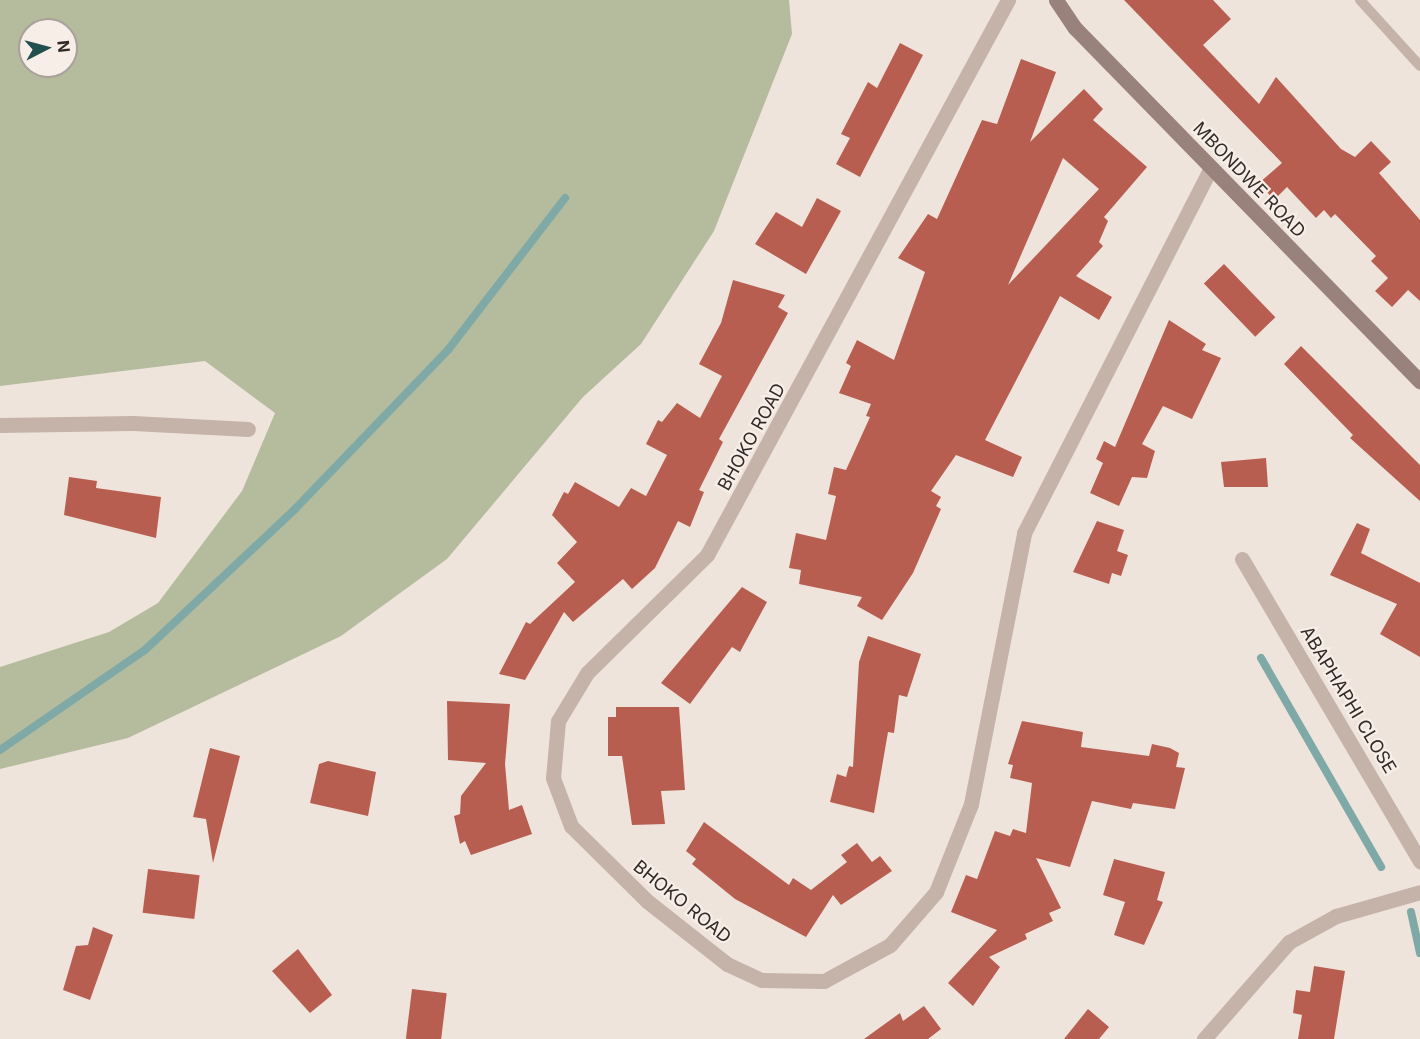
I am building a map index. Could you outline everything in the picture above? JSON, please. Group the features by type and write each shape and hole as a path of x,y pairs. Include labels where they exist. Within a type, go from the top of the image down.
{"street":[{"name":"BHOKO ROAD","path":"1008,0 707,555 587,673 558,721 553,778 571,826 639,893 727,964 762,980 824,981 890,945 936,892 965,827 1024,533 1210,170"},
{"name":"MBONDWE ROAD","path":"1056,0 1076,28 1210,170 1420,382"},
{"path":"0,425 134,423 248,429"},
{"name":"ABAPHAPHI CLOSE","path":"1242,559 1420,861"},
{"path":"1204,1039 1289,942 1336,916 1420,892"}],"lane":[{"path":"1360,0 1420,66"}],"green space":[{"path":"0,0 789,0 792,34 714,231 641,344 583,397 447,559 341,636 128,738 0,769 0,667 109,632 158,603 242,491 275,413 205,361 0,386"}],"building":[{"path":"1124,0 1213,0 1231,19 1203,45 1259,104 1276,77 1341,149 1355,157 1371,141 1391,162 1379,173 1420,220 1420,301 1408,290 1392,307 1375,291 1388,278 1371,261 1376,256 1335,214 1331,218 1324,210 1316,218 1287,187 1274,200 1259,183 1282,163"},
{"path":"900,43 923,55 860,177 836,164 850,138 841,134 868,82 877,88"},
{"path":"1021,59 1056,72 1030,142 1084,89 1103,109 1093,120 1147,167 1104,217 1108,221 1099,242 1103,246 1076,276 1112,297 1099,320 1060,296 985,440 1022,457 1013,477 956,455 931,491 941,497 936,506 941,509 913,573 882,620 857,606 862,597 799,584 801,570 789,568 796,533 826,540 836,496 828,494 834,467 846,470 870,417 866,416 871,404 839,393 851,366 846,363 857,340 894,360 925,272 898,258 928,214 937,219 982,120 997,124","holes":["1063,158 1099,189 1008,285"]},
{"path":"817,198 841,211 806,274 755,244 776,212 802,227"},
{"path":"1224,264 1275,317 1255,337 1204,283"},
{"path":"733,280 785,295 778,307 788,313 719,439 723,442 699,490 704,492 690,527 678,521 655,568 632,589 623,579 573,622 564,612 525,680 499,674 526,622 530,624 575,582 557,563 577,542 552,515 564,492 568,494 575,482 619,507 631,488 646,496 667,455 646,444 658,420 662,422 677,403 700,418 722,376 699,364 721,323"},
{"path":"1169,320 1206,344 1202,350 1221,358 1192,419 1163,406 1142,444 1155,451 1147,478 1132,477 1119,506 1090,493 1103,463 1096,459 1104,441 1115,447"},
{"path":"1301,346 1420,465 1420,501 1350,438 1353,435 1284,364"},
{"path":"1266,458 1268,487 1224,487 1221,462"},
{"path":"69,477 97,481 96,488 161,497 156,538 64,515"},
{"path":"1097,521 1124,530 1117,551 1128,555 1121,576 1112,573 1109,584 1073,572"},
{"path":"1357,523 1370,529 1361,553 1420,583 1420,657 1380,634 1397,604 1330,575"},
{"path":"742,587 767,602 740,652 732,647 690,704 661,683"},
{"path":"868,636 921,654 907,697 899,695 894,733 888,732 874,813 830,802 837,774 846,777 849,766 853,767 859,662"},
{"path":"447,701 510,704 505,764 509,810 522,805 532,834 471,855 465,841 460,844 454,816 460,814 461,796 486,763 448,760"},
{"path":"616,707 679,707 685,790 661,791 665,824 632,825 622,756 608,756 608,717 616,717"},
{"path":"1022,721 1083,732 1081,747 1149,756 1152,744 1170,748 1179,753 1176,767 1185,768 1175,809 1133,803 1131,809 1092,801 1070,867 1036,858 1061,908 1049,913 1053,921 1025,934 1027,939 989,957 1000,967 973,1006 948,983 997,930 951,912 966,875 977,879 995,831 1010,836 1013,829 1026,833 1032,783 1010,778 1013,765 1008,764"},
{"path":"210,748 240,756 213,863 206,819 193,817"},
{"path":"328,761 376,772 368,816 310,803 319,764"},
{"path":"704,822 789,885 793,878 811,890 847,862 841,855 857,843 872,862 880,856 892,871 841,905 833,895 806,937 735,899 692,864 696,859 686,851"},
{"path":"1114,859 1165,872 1157,900 1163,902 1144,945 1114,935 1125,902 1103,895"},
{"path":"148,869 200,875 194,919 143,913"},
{"path":"93,927 113,935 90,1000 63,990 76,946 88,945"},
{"path":"298,949 332,995 310,1013 272,971"},
{"path":"1314,966 1345,971 1334,1039 1298,1039 1302,1015 1293,1013 1296,990 1310,992"},
{"path":"412,989 447,993 441,1039 406,1039"},
{"path":"924,1006 941,1029 928,1039 864,1039 900,1013 903,1021"},
{"path":"1088,1009 1109,1027 1099,1039 1064,1039"}],"waterway":[{"path":"0,750 145,650 295,509 448,350 565,198"},
{"path":"1261,658 1381,867"},
{"path":"1411,912 1420,953"}]}
